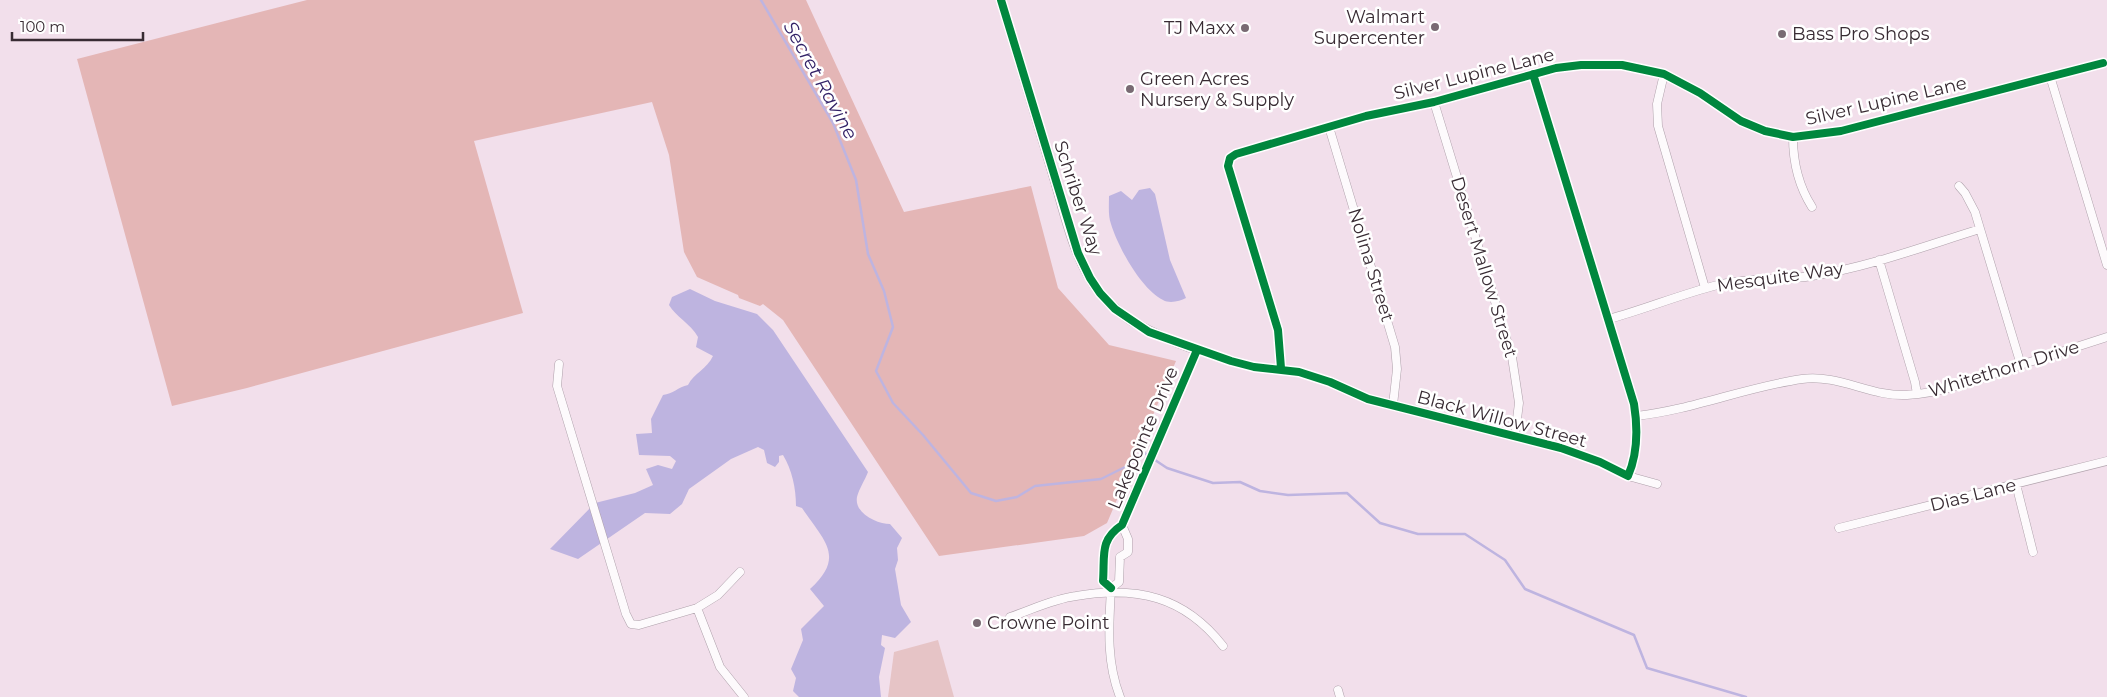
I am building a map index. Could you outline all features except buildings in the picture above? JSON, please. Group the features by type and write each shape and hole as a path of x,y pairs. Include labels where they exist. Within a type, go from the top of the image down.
{"street":[{"name":"Schriber Way","path":"1001,0 1068,222 1090,278 1115,309 1130,320 1149,332 1197,350"},
{"name":"Silver Lupine Lane","path":"1282,368 1278,330 1228,166 1230,158 1236,154 1366,116 1434,102 1566,67 1607,64 1636,66 1664,74 1700,93 1740,121 1766,131 1793,137 1841,131 2103,62"},
{"path":"1534,74 1609,319 1636,416 1635,452 1628,476"},
{"path":"1664,74 1657,104 1658,126 1705,288"},
{"path":"2050,76 2107,265"},
{"name":"Desert Mallow Street","path":"1434,102 1512,356 1519,403 1515,435"},
{"name":"Nolina Street","path":"1329,127 1391,329 1397,370 1393,405"},
{"path":"1793,137 1795,167 1806,197 1812,206"},
{"path":"1959,186 1971,202 2021,365"},
{"name":"Mesquite Way","path":"1609,319 1705,288 1766,278 1813,276 1880,260 1980,229"},
{"path":"1880,260 1917,394"},
{"name":"Whitethorn Drive","path":"1636,416 1674,409 1775,383 1806,378 1830,380 1871,392 1917,394 1956,387 2107,337"},
{"name":"Black Willow Street","path":"1197,350 1254,367 1282,368 1316,377 1368,399 1515,435 1582,455 1628,476 1657,484"},
{"name":"Lakepointe Drive","path":"1120,697 1109,655 1110,591 1102,581 1104,543 1113,531 1122,525 1197,350"},
{"path":"559,364 557,386 626,614 631,624 639,625 697,608 718,595 740,572"},
{"name":"Dias Lane","path":"1839,528 2107,461"},
{"path":"2016,484 2033,552"},
{"name":"Lakepointe Drive","path":"1110,591 1119,582 1120,557 1128,552 1128,538 1122,525"},
{"path":"1104,553 1120,557"},
{"path":"1010,617 1076,596 1110,591 1145,595 1171,602 1197,618 1223,646"},
{"path":"697,608 720,666 744,697"}],"shaded area":[{"path":"307,0 806,0 904,212 1031,186 1058,288 1109,345 1176,361 1107,523 1084,536 939,556 783,320 763,304 760,306 739,298 738,295 697,277 684,252 669,155 652,102 474,141 523,313 247,388 172,406 77,59"},
{"path":"1150,188 1155,194 1170,260 1186,298 1178,301 1169,302 1163,300 1147,287 1131,266 1110,221 1109,196 1121,191 1132,200 1139,190"},
{"path":"690,289 715,301 757,314 773,330 868,472 857,497 859,508 873,520 890,524 902,538 897,548 898,560 895,569 901,605 911,622 895,638 882,635 881,645 885,648 879,677 881,697 799,697 793,691 796,678 791,669 803,640 801,629 824,606 810,589 821,577 827,567 829,558 828,548 824,539 802,508 796,506 793,479 783,455 779,456 779,462 775,467 767,463 764,450 758,447 731,459 689,489 682,504 670,514 645,513 578,559 550,549 595,503 635,493 653,485 646,469 658,465 672,469 676,461 670,456 639,455 636,434 652,433 651,419 663,395 688,385 713,356 696,347 698,337 669,305 672,297"},
{"path":"938,640 954,697 888,697 894,652"}],"waterway":[{"name":"Secret Ravine","path":"761,0 833,123 856,180 868,254 884,291 893,327 876,371 893,403 923,435 971,493 996,501 1017,497 1035,486 1101,479 1129,465 1143,452 1167,468 1213,483 1240,482 1260,491 1288,495 1347,493 1380,523 1418,534 1465,534 1505,560 1525,589 1634,635 1647,668 1746,697"}],"cycle path":[{"path":"1001,0 1078,253 1090,278 1100,293 1115,309 1149,332 1231,361 1254,367 1299,372 1330,382 1368,399 1561,448 1600,462 1628,476 1634,459 1636,441 1634,404 1533,74"},
{"path":"1281,368 1278,330 1228,166 1230,158 1236,154 1366,116 1434,102 1556,68 1581,65 1622,65 1664,74 1700,93 1741,121 1765,131 1793,137 1841,131 2103,63"},
{"path":"1111,588 1103,581 1106,543 1122,525 1197,350"}],"place":[{"name":"Walmart Supercenter","path":"1435,27"},
{"name":"TJ Maxx","path":"1245,28"},
{"name":"Bass Pro Shops","path":"1782,34"},
{"name":"Green Acres Nursery & Supply","path":"1130,89"},
{"name":"Crowne Point","path":"977,623"}]}
